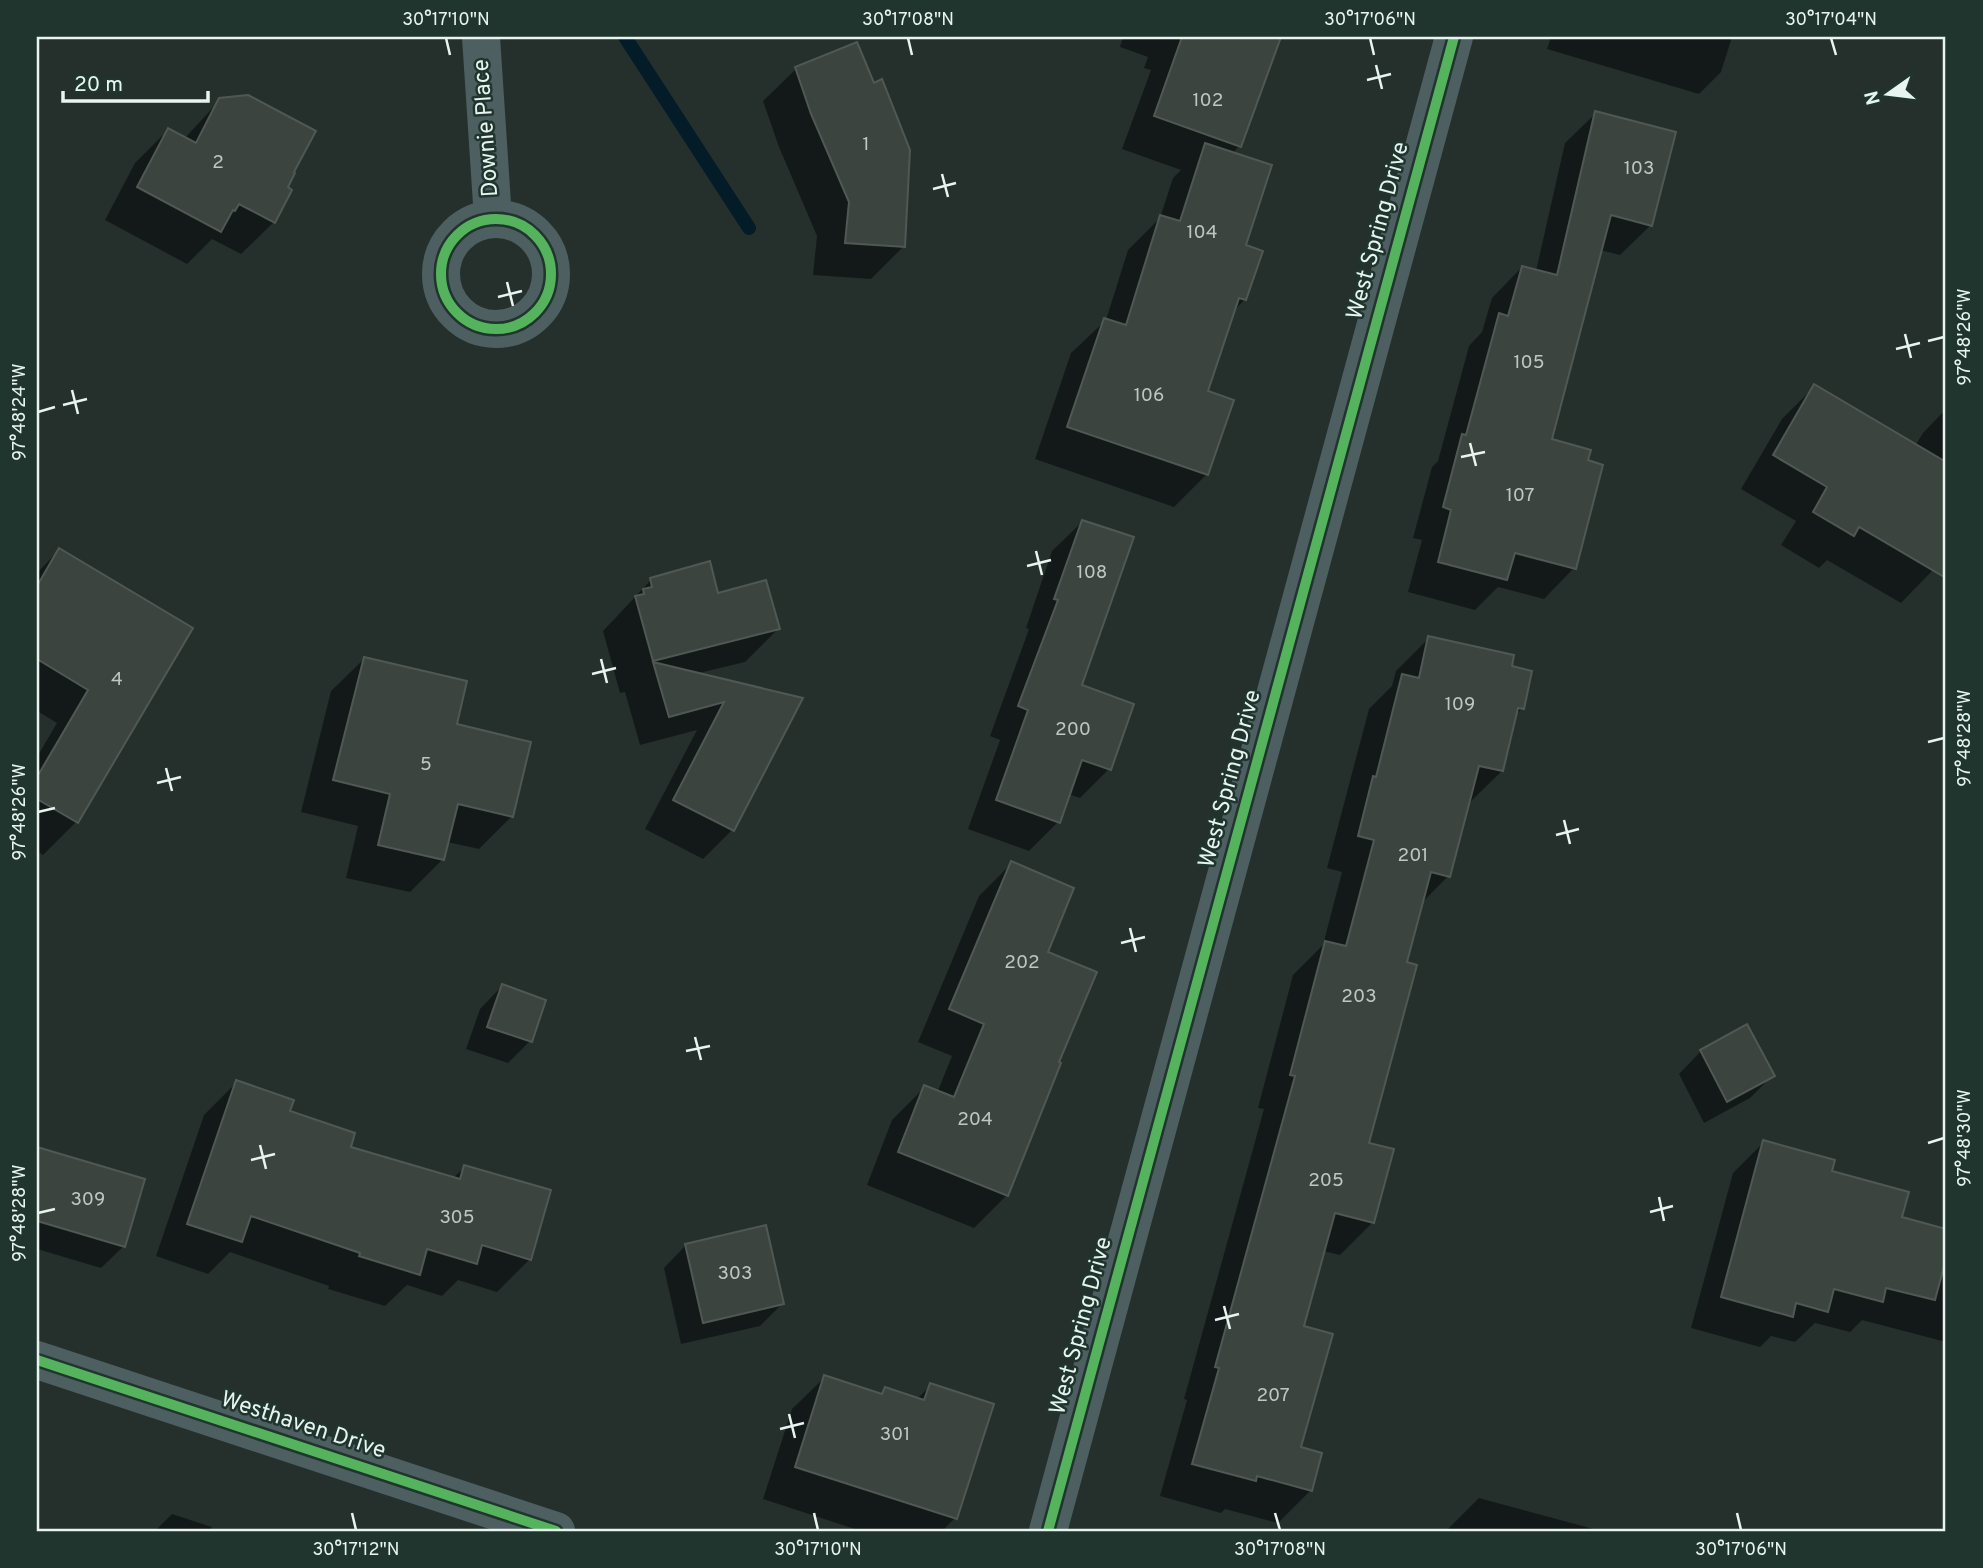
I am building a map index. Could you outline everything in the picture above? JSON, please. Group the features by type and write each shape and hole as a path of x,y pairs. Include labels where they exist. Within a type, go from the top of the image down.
{"street":[{"name":"Downie Place","path":"481,37 493,219"},
{"name":"West Spring Drive","path":"1048,1531 1454,37"},
{"name":"Westhaven Drive","path":"37,1360 556,1531"}],"building":[{"path":"1182,37 1281,37 1241,147 1154,116"},
{"path":"857,42 874,83 882,79 910,150 905,247 845,243 849,202 811,114 795,67"},
{"path":"248,95 316,131 294,172 288,187 292,190 275,223 239,204 221,232 137,187 168,128 196,143 219,98"},
{"path":"1595,111 1676,132 1652,226 1611,215 1552,439 1591,450 1588,460 1603,465 1576,569 1515,553 1507,580 1438,562 1451,510 1443,507 1462,434 1466,435 1499,313 1508,316 1522,266 1557,275"},
{"path":"1205,143 1272,165 1246,245 1263,251 1246,300 1239,298 1208,391 1234,400 1208,475 1067,427 1104,318 1126,325 1160,215 1180,221"},
{"path":"1814,384 1946,462 1946,578 1859,527 1854,536 1813,512 1827,487 1773,455"},
{"path":"1082,520 1134,537 1082,685 1134,704 1111,770 1082,760 1060,823 996,800 1028,710 1018,706 1058,600 1054,599"},
{"path":"59,548 193,628 78,823 37,799 37,777 88,690 37,659 37,586"},
{"path":"710,561 718,593 766,580 780,629 653,661 635,596 644,594 643,589 652,587 650,578"},
{"path":"1428,636 1514,655 1512,666 1532,671 1524,709 1518,708 1503,771 1479,766 1450,877 1431,872 1407,962 1417,965 1369,1143 1394,1149 1374,1223 1335,1213 1304,1326 1333,1334 1301,1447 1322,1453 1312,1491 1257,1476 1256,1481 1192,1464 1219,1368 1215,1367 1295,1076 1290,1075 1325,941 1346,946 1374,840 1358,836 1373,776 1376,777 1402,674 1419,678"},
{"path":"364,657 467,681 457,724 531,742 513,817 458,804 444,860 378,845 390,794 333,780"},
{"path":"653,662 803,698 734,831 673,800 724,702 669,717"},
{"path":"1011,861 1074,888 1048,952 1097,972 1008,1196 898,1152 924,1085 954,1097 984,1024 949,1009"},
{"path":"502,984 546,1000 532,1042 487,1027"},
{"path":"1747,1024 1775,1076 1727,1102 1700,1050"},
{"path":"236,1080 294,1100 290,1111 355,1133 351,1147 460,1179 464,1165 551,1190 531,1260 482,1245 477,1264 427,1249 420,1275 359,1256 360,1253 251,1216 242,1242 187,1224"},
{"path":"1763,1140 1835,1160 1832,1171 1909,1192 1902,1217 1946,1229 1946,1259 1935,1300 1886,1288 1883,1302 1834,1289 1828,1312 1796,1303 1793,1317 1721,1297"},
{"path":"37,1147 145,1179 125,1247 37,1221"},
{"path":"766,1225 784,1304 703,1323 685,1244"},
{"path":"824,1375 882,1394 885,1387 924,1400 930,1383 994,1404 957,1519 795,1467"}],"waterway":[{"path":"625,37 749,228"}],"cycle path":[{"path":"1048,1531 1454,37"},
{"path":"496,219 517,223 535,235 547,253 551,274 547,295 535,313 517,325 496,329 475,325 457,313 445,295 441,274 445,253 457,235 475,223 496,219"},
{"path":"37,1360 556,1531"}]}
